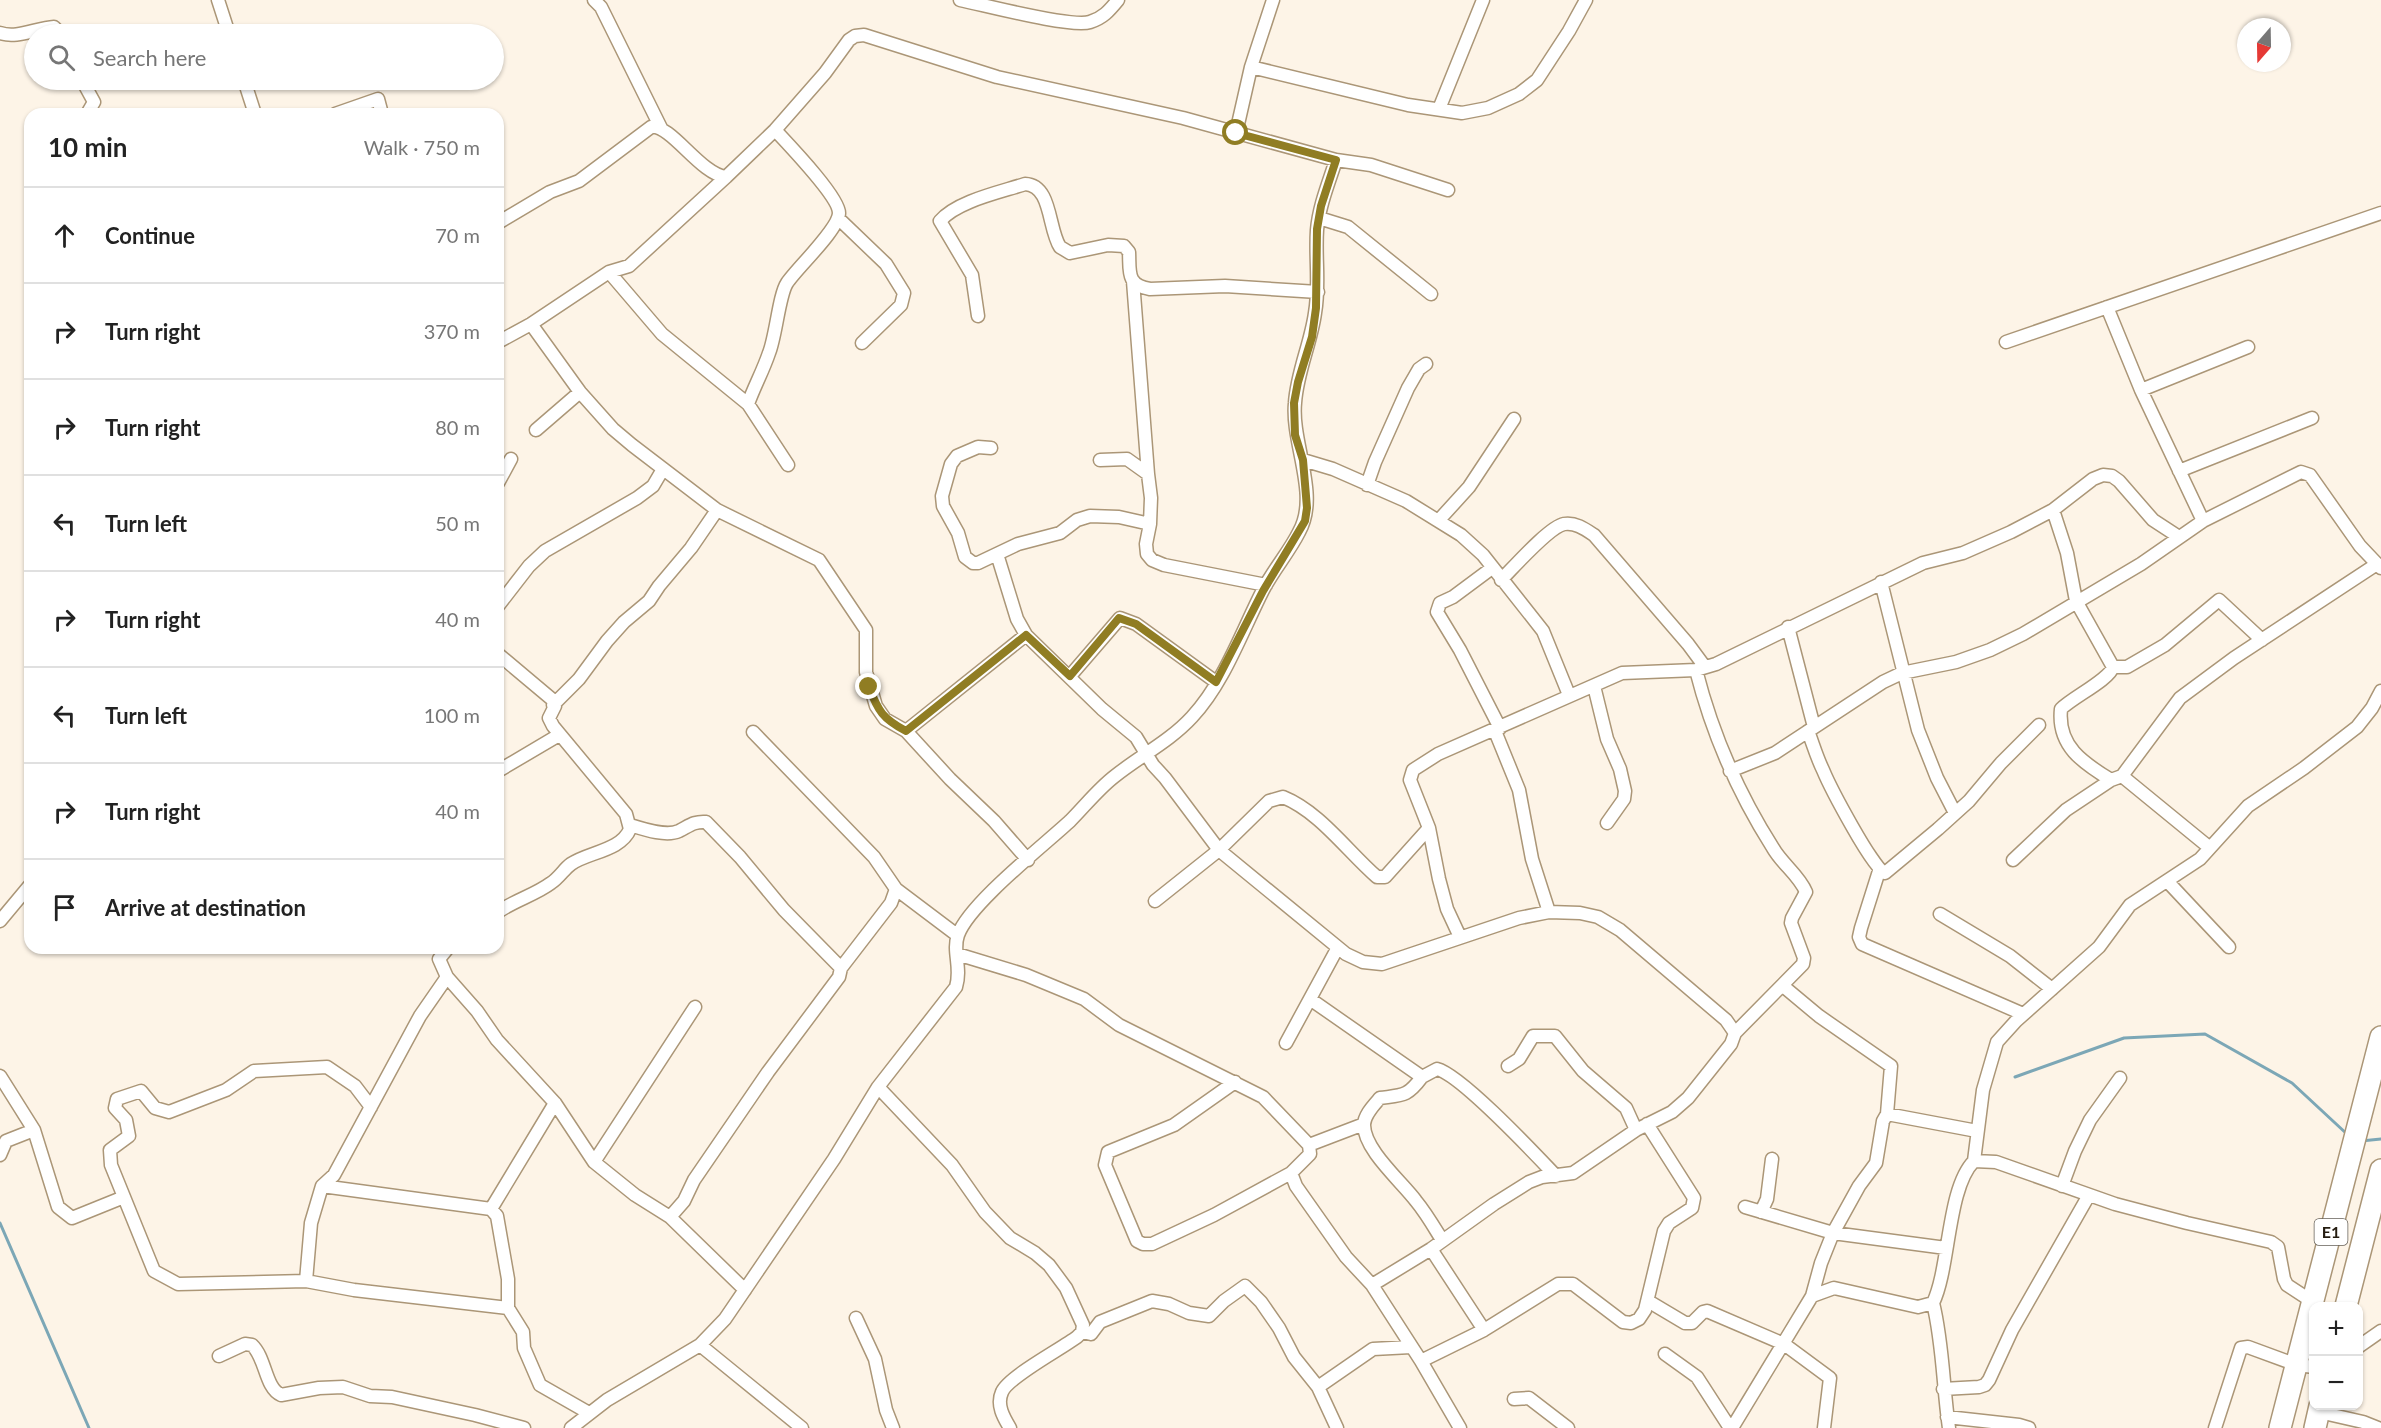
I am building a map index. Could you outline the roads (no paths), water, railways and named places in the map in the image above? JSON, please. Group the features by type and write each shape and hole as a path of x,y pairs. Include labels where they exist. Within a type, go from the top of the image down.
{"highway":[{"name":"E1","path":"2313,1302 2381,1037"},
{"name":"E1","path":"2347,1302 2381,1170"},
{"name":"E1","path":"2280,1428 2305,1366 2309,1334"}],"street":[{"path":"218,0 226,24"},
{"path":"594,0 601,7 661,128 717,176 726,177"},
{"path":"960,0 1062,21 1087,23 1105,16 1118,0"},
{"path":"1236,133 1251,68 1273,0"},
{"path":"1438,109 1483,0"},
{"path":"1251,68 1350,92 1438,109 1462,113 1488,108 1519,94 1537,80 1586,0"},
{"path":"0,33 10,36 24,32"},
{"path":"504,339 531,324 609,272 629,266 775,130 825,74 849,40 855,36 864,35 997,77 1183,118 1336,160 1371,165 1448,190"},
{"path":"87,90 94,102 90,108"},
{"path":"247,90 253,108"},
{"path":"352,108 378,99 380,108"},
{"path":"504,220 550,192 579,181 651,127 661,128"},
{"path":"748,404 769,354 786,284 812,254 838,218 838,206 827,189 775,130"},
{"path":"571,1428 588,1413 700,1345 725,1319 834,1159 878,1087 950,997 960,976 956,950 957,935 968,918 1112,778 1172,735 1192,718 1208,698 1266,585 1305,521 1307,508 1303,460 1295,435 1294,403 1312,337 1318,292 1317,229 1336,160"},
{"path":"978,316 972,275 940,221 945,215 976,200 1025,184 1032,184 1039,188 1045,199 1059,247 1070,253 1108,246 1124,246 1129,252 1133,281 1148,474 1150,524 1146,544 1147,554 1152,560 1164,565 1266,585"},
{"path":"2006,342 2381,213"},
{"path":"838,218 886,264 904,293 901,305 861,343"},
{"path":"1319,218 1348,227 1431,294"},
{"path":"609,272 662,334 748,404 788,465"},
{"path":"1133,281 1140,287 1150,289 1225,286 1318,292"},
{"path":"2107,307 2141,390 2203,520"},
{"path":"531,324 580,392 613,429 717,510 819,560 866,630 866,672 876,706 885,719 906,731 994,821 1028,860"},
{"path":"2141,390 2248,347"},
{"path":"1367,485 1408,388 1419,369 1426,364"},
{"path":"536,430 580,392"},
{"path":"2179,471 2312,418"},
{"path":"1439,520 1469,487 1514,419"},
{"path":"991,448 978,447 957,456 951,464 942,496 943,506 958,533 965,557 973,563 978,563 1018,544 1060,533 1077,520 1090,516 1119,517 1150,524"},
{"path":"504,472 511,459"},
{"path":"1100,460 1126,459 1148,474"},
{"path":"1303,460 1333,469 1406,501 1461,535 1526,607 1543,631 1569,695"},
{"path":"504,598 529,566 545,551 637,498 653,486 663,469"},
{"path":"1730,771 1775,753 1883,681 1902,673 1956,662 1990,650 2023,634 2141,564 2203,520 2301,472 2310,475 2360,546 2379,566 2234,658 2180,698 2116,778 2066,810 2013,860"},
{"path":"1460,937 1439,879 1430,828 1410,780 1413,770 1438,754 1498,730 1569,695 1622,673 1701,669 1923,563 1983,546 2053,510 2093,479 2103,475 2112,476 2153,520 2179,537"},
{"path":"553,705 579,679 612,635 649,601 691,548 717,510"},
{"path":"2053,510 2067,553 2076,602 2113,667"},
{"path":"1372,1285 1431,1249 1529,1182 1542,1177 1573,1173 1642,1127 1672,1112 1688,1098 1731,1044 1736,1033 1783,986 1804,961 1791,923 1806,892 1803,885 1774,850 1730,771 1701,669 1688,644 1594,534 1583,527 1572,524 1555,527 1501,580"},
{"path":"997,554 1017,619 1026,635 1102,708 1136,737 1153,765 1219,850 1247,871 1337,949 1363,962 1382,964 1519,918 1549,912 1598,916 1620,930 1726,1020 1736,1033"},
{"path":"1492,568 1453,597 1440,603 1437,612 1460,650 1498,730 1520,790 1532,859 1549,912"},
{"path":"1881,582 1918,730 1937,778 1955,813"},
{"path":"2113,667 2127,667 2165,645 2219,600 2262,640"},
{"path":"1070,676 1119,618 1136,624 1216,682"},
{"path":"1788,627 1811,729 1823,770 1862,846 1879,871 1885,873 1955,813 2039,725"},
{"path":"906,731 1026,635"},
{"path":"504,659 554,700 553,705 555,706 549,718 559,735 626,814 630,825 628,834 622,839 606,849 572,863 551,884 504,908"},
{"path":"2113,667 2107,677 2073,698 2061,709 2059,725 2063,735 2076,755 2090,767 2116,778 2210,848"},
{"path":"1594,686 1607,738 1620,769 1625,791 1624,798 1607,823"},
{"path":"2029,1428 2019,1425 1948,1423 1938,1322 1933,1303 1939,1286 1961,1185 1969,1166 1974,1161 1983,1090 1997,1042 2023,1014 2099,947 2130,905 2148,892 2168,882 2210,848 2248,806 2304,768 2357,727 2381,692"},
{"path":"753,732 874,857 896,889 957,935"},
{"path":"504,767 559,735"},
{"path":"1155,901 1219,850 1269,801 1283,796 1320,823 1377,877 1385,877 1430,828"},
{"path":"630,825 663,833 677,832 696,821 706,822 740,857 784,910 841,968"},
{"path":"1879,871 1860,928 1859,937 1862,944 2023,1014"},
{"path":"2168,882 2229,947"},
{"path":"670,1217 684,1201 694,1180 768,1072 839,977 841,968 891,903 896,889"},
{"path":"0,921 24,892"},
{"path":"1940,914 2010,956 2052,989"},
{"path":"1286,1043 1337,949"},
{"path":"444,954 440,959 447,977 477,1011 497,1040 555,1103 594,1162 635,1195 670,1217 745,1290"},
{"path":"957,954 1026,975 1084,999 1119,1025 1235,1082 1263,1096 1310,1145 1310,1154 1291,1173 1214,1215 1152,1244 1143,1244 1137,1240 1104,1165 1105,1157 1108,1152 1174,1125 1235,1082"},
{"path":"306,1281 312,1223 322,1186 334,1175 420,1016 447,977"},
{"path":"1665,1354 1697,1377 1731,1428 1812,1296 1821,1263 1833,1233 1859,1186 1876,1163 1882,1121 1887,1114 1891,1066 1819,1016 1783,986"},
{"path":"1310,999 1422,1077"},
{"path":"594,1162 695,1007"},
{"path":"1421,1361 1484,1330 1558,1284 1573,1284 1623,1322 1631,1323 1639,1319 1648,1301 1664,1231 1669,1223 1692,1208 1694,1204 1694,1198 1642,1127 1626,1108 1583,1071 1555,1036 1533,1036 1519,1059 1508,1066"},
{"path":"371,1107 356,1086 327,1067 254,1071 226,1090 169,1112 154,1108 141,1091 117,1100 115,1108 126,1120 129,1136 110,1150 111,1165 154,1271 178,1284 306,1281 354,1290 508,1308"},
{"path":"1442,1240 1417,1202 1366,1137 1364,1124 1370,1109 1380,1098 1402,1096 1414,1088 1422,1077 1437,1070 1450,1076 1506,1124 1556,1176"},
{"path":"0,1076 34,1130 58,1208 72,1218 124,1197"},
{"path":"2062,1186 2090,1120 2121,1078"},
{"path":"878,1087 952,1165 985,1212 1010,1238 1035,1253 1049,1265 1066,1288 1083,1325 1082,1332"},
{"path":"491,1209 555,1103"},
{"path":"1887,1114 1977,1131"},
{"path":"1310,1145 1364,1124"},
{"path":"0,1155 6,1141 34,1130"},
{"path":"1761,1212 1767,1198 1772,1159"},
{"path":"1974,1161 1996,1162 2089,1195 2187,1223 2271,1242 2278,1247 2287,1285 2313,1302"},
{"path":"1291,1173 1296,1186 1346,1257 1372,1285 1421,1361 1460,1428"},
{"path":"322,1186 491,1209 497,1216 508,1279 508,1308 523,1332 524,1348 540,1385 588,1413"},
{"path":"1943,1389 1985,1385 2012,1330 2089,1195"},
{"path":"1745,1207 1833,1233 1946,1248"},
{"path":"1431,1249 1484,1330"},
{"path":"1010,1428 1002,1414 1000,1401 1002,1391 1019,1375 1082,1332 1094,1332 1100,1322 1152,1301 1169,1304 1189,1313 1209,1316 1224,1301 1245,1286 1261,1302 1279,1328 1294,1357 1318,1387 1337,1428"},
{"path":"1812,1296 1834,1288 1918,1307 1933,1303"},
{"path":"1648,1301 1685,1323 1692,1323 1707,1311 1784,1344 1830,1378 1824,1428"},
{"path":"856,1318 875,1359 886,1410 893,1428"},
{"path":"2363,1344 2381,1331"},
{"path":"219,1356 245,1344 252,1345 264,1364 272,1389 281,1395 319,1388 343,1387 370,1396 402,1399 475,1414 524,1428"},
{"path":"700,1345 802,1428"},
{"path":"1318,1387 1373,1349 1412,1347"},
{"path":"2215,1428 2241,1348 2248,1347 2305,1366"},
{"path":"1514,1399 1530,1398 1568,1428"},
{"path":"2318,1415 2363,1422 2378,1428"}],"waterway":[{"path":"2015,1077 2124,1038 2205,1034 2292,1083 2348,1135"},
{"path":"2361,1141 2381,1139"},
{"path":"0,1223 89,1428"}]}
